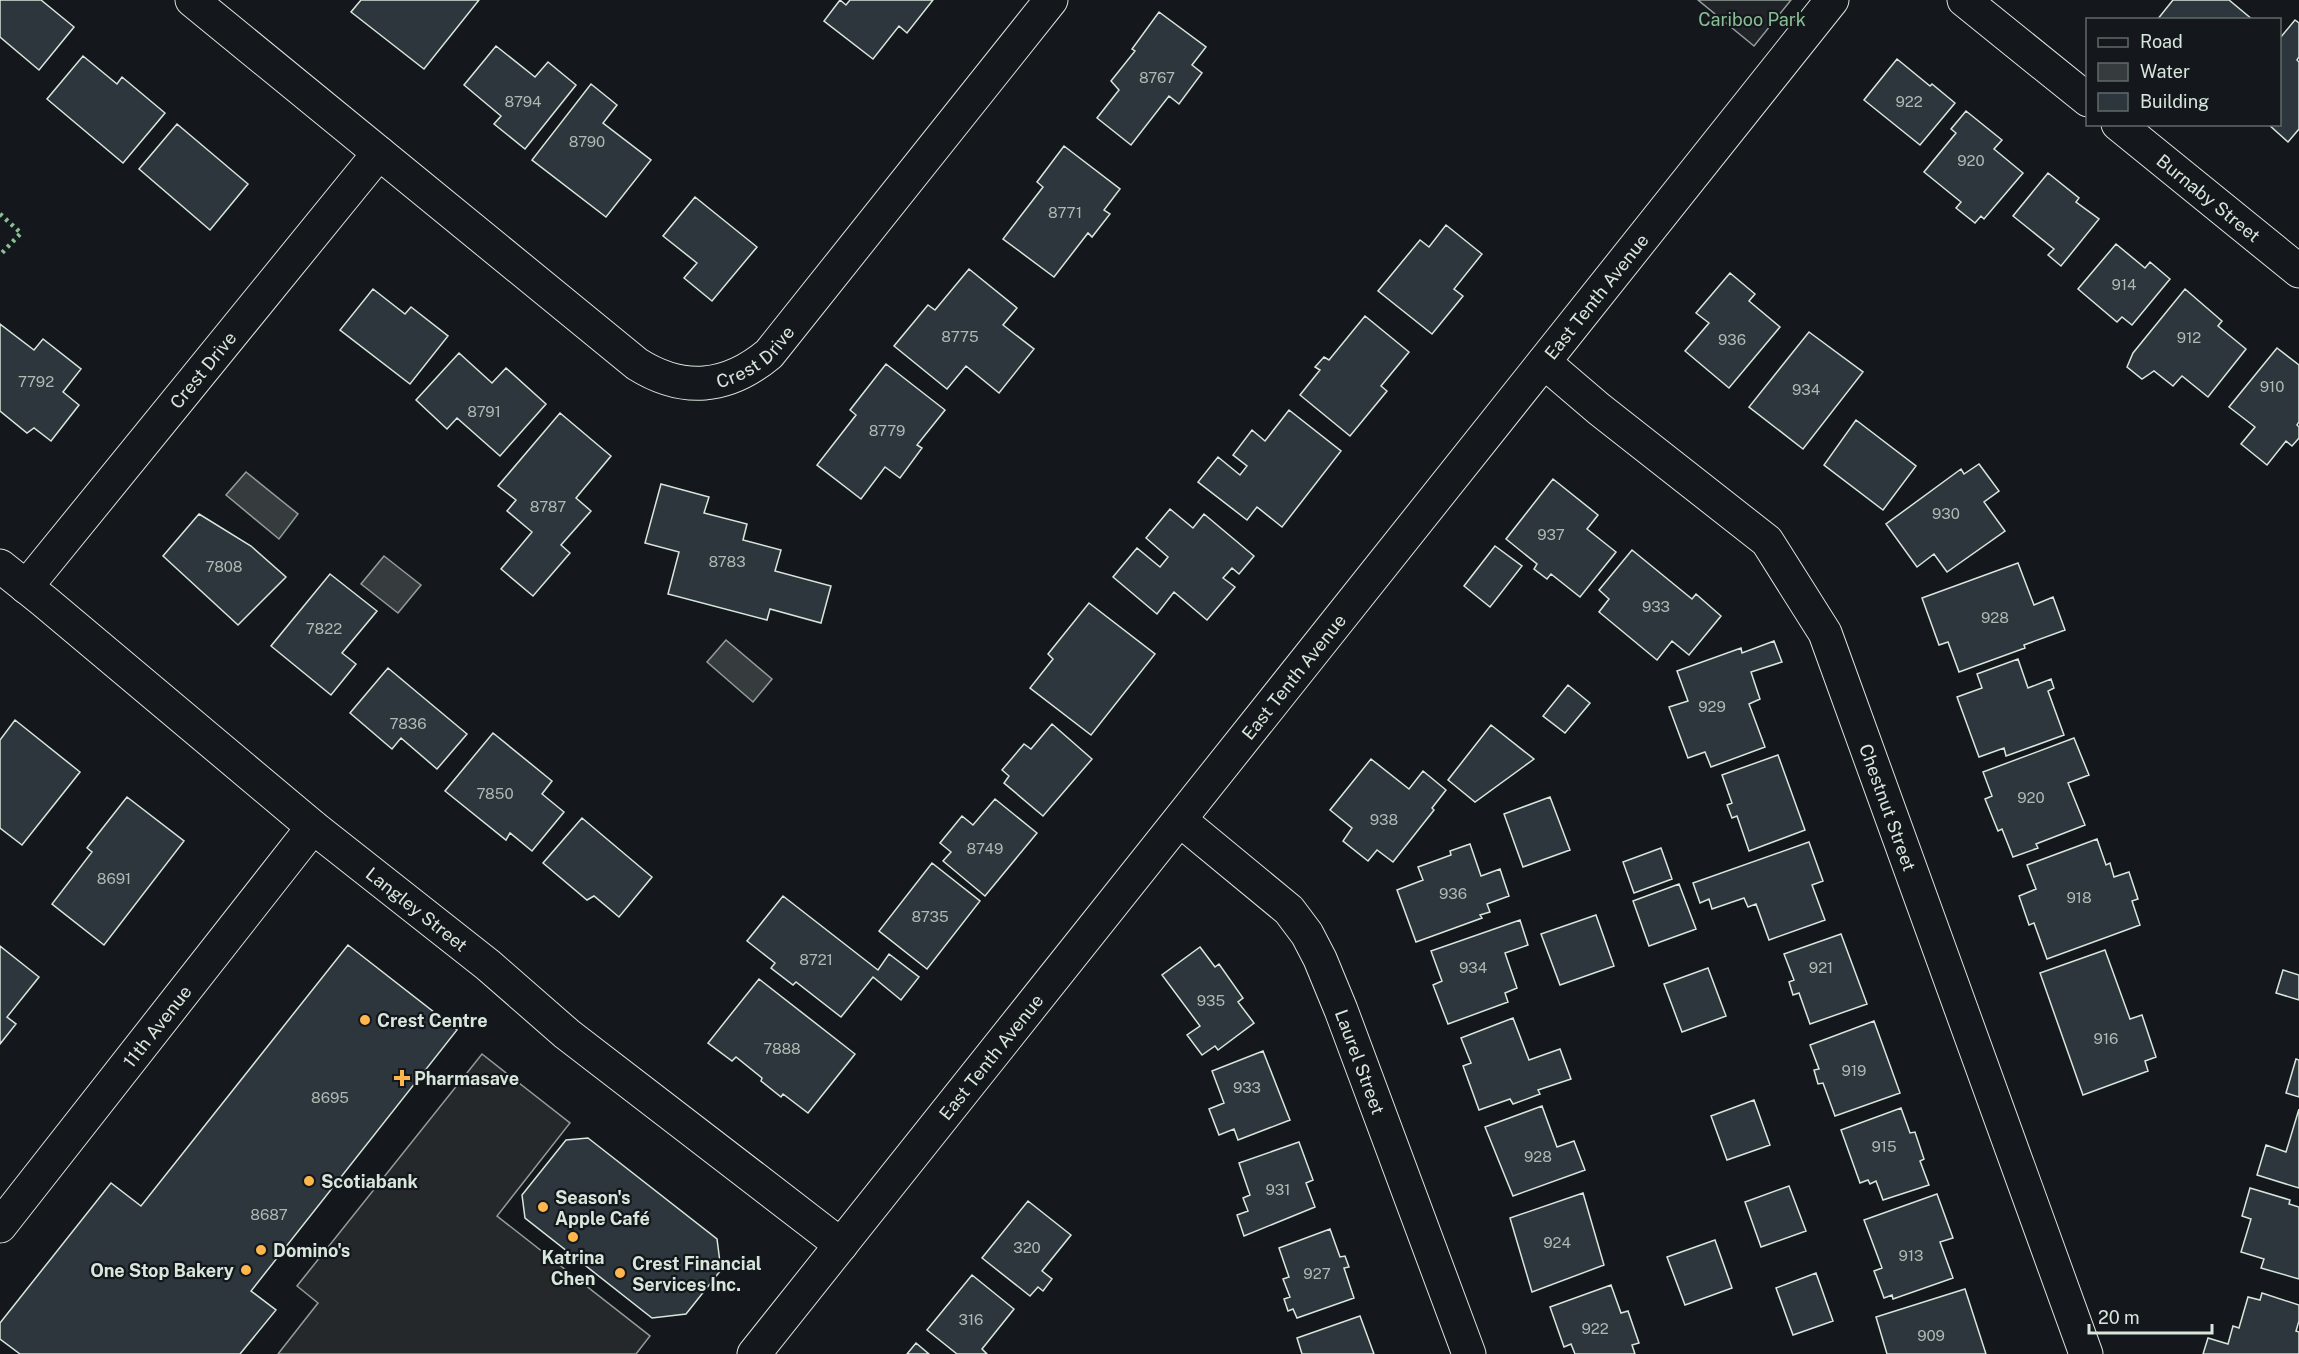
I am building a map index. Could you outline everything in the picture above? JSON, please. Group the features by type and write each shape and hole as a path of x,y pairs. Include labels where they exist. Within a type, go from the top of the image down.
{"street":[{"name":"Crest Drive","path":"192,0 637,364 651,373 673,381 711,382 729,379 748,370 769,354 1051,0"},
{"name":"East Tenth Avenue","path":"754,1354 1832,0"},
{"path":"1964,0 2086,98"},
{"name":"Burnaby Street","path":"2120,126 2299,271"},
{"name":"Crest Drive","path":"26,587 379,153"},
{"name":"Chestnut Street","path":"1544,362 1599,409 1767,541 1825,633 2086,1354"},
{"name":"Langley Street","path":"0,566 313,827 488,965 567,1034 841,1245"},
{"name":"Laurel Street","path":"1180,820 1289,910 1307,934 1341,1010 1469,1354"},
{"name":"11th Avenue","path":"0,1226 313,827"}],"green space":[{"name":"Cariboo Park","path":"1698,0 1791,0 1754,46"}],"shaded area":[{"path":"482,1054 570,1123 497,1216 650,1336 636,1354 278,1354 318,1303 297,1286"}],"water":[{"path":"246,472 298,514 279,539 226,495"},
{"path":"384,556 421,585 398,613 361,584"},
{"path":"726,640 772,679 753,702 707,662"}],"building":[{"path":"0,0 41,0 74,27 39,70 0,37"},
{"path":"361,0 479,0 424,69 351,12"},
{"path":"840,0 846,5 850,0 933,0 907,33 899,26 873,59 824,21"},
{"path":"2173,0 2229,0 2251,18 2159,18"},
{"path":"1159,12 1206,47 1192,65 1202,73 1179,104 1169,96 1131,145 1097,118 1119,90 1111,81 1135,51 1132,49"},
{"path":"2295,20 2299,23 2299,57 2297,60 2299,62 2299,129 2288,142 2270,126 2281,126 2281,37"},
{"path":"496,46 535,77 548,62 576,85 525,149 494,124 501,116 464,85"},
{"path":"83,56 117,84 122,77 165,113 123,163 47,99"},
{"path":"1897,59 1955,103 1920,145 1864,100"},
{"path":"591,84 617,105 603,123 651,160 606,217 532,160"},
{"path":"1966,111 2002,140 1994,149 2023,173 1984,219 1981,216 1975,223 1956,208 1961,202 1924,172 1956,133 1951,129"},
{"path":"177,124 248,184 210,230 139,169"},
{"path":"1064,146 1120,189 1104,210 1110,214 1092,237 1088,233 1054,277 1003,239 1043,187 1037,182"},
{"path":"2048,173 2079,198 2076,202 2099,219 2061,266 2048,255 2054,249 2013,216"},
{"path":"695,197 757,247 712,301 684,278 697,263 663,236"},
{"path":"1446,225 1482,254 1454,289 1463,296 1432,334 1378,291 1420,240 1429,247"},
{"path":"2116,244 2145,268 2150,262 2170,279 2132,325 2122,317 2117,322 2078,289"},
{"path":"969,269 1017,308 1003,325 1034,349 999,393 966,366 947,389 894,346 928,305 935,310"},
{"path":"1730,273 1755,294 1749,301 1780,327 1729,388 1685,351 1709,323 1696,313"},
{"path":"373,289 405,314 411,307 448,336 410,384 340,330"},
{"path":"2185,289 2222,321 2218,326 2246,349 2208,397 2182,376 2173,386 2154,371 2142,379 2127,367 2133,353"},
{"path":"1365,316 1409,352 1381,386 1387,391 1350,436 1300,395 1320,370 1315,367 1324,357 1329,360"},
{"path":"0,324 34,350 43,339 81,369 63,392 79,405 51,441 34,428 27,433 0,411"},
{"path":"1809,332 1863,372 1803,449 1749,407"},
{"path":"2277,348 2299,365 2299,422 2297,425 2299,438 2292,446 2286,441 2267,465 2241,444 2255,427 2229,407"},
{"path":"459,353 492,383 506,368 546,404 500,456 457,418 447,429 416,400"},
{"path":"886,364 945,410 917,445 922,448 900,478 885,467 861,499 817,465 856,415 850,410"},
{"path":"1289,410 1341,451 1282,527 1257,507 1247,520 1198,482 1218,457 1240,475 1247,466 1233,455 1252,430 1265,441"},
{"path":"560,413 611,456 576,498 591,511 561,545 570,553 533,596 501,569 532,532 507,511 516,500 498,486"},
{"path":"1856,420 1916,466 1883,510 1824,465"},
{"path":"1979,464 1999,491 1984,502 2005,531 1947,572 1934,554 1917,567 1886,524 1961,469 1964,474"},
{"path":"1553,479 1598,515 1587,529 1616,552 1580,597 1551,574 1547,579 1534,569 1537,564 1506,539"},
{"path":"661,484 709,497 704,513 747,524 743,540 781,550 775,571 831,586 821,623 770,609 767,620 668,594 679,552 645,543"},
{"path":"1170,509 1193,528 1204,514 1254,556 1239,574 1232,568 1223,578 1235,587 1207,620 1174,592 1157,614 1113,577 1137,548 1160,567 1168,557 1146,538"},
{"path":"199,514 251,546 286,577 238,625 163,556"},
{"path":"1495,546 1522,566 1490,607 1464,586"},
{"path":"1632,550 1692,599 1696,594 1721,616 1689,655 1672,641 1657,660 1599,612 1609,599 1599,590"},
{"path":"2018,563 2034,605 2053,597 2065,630 2024,645 2025,648 1959,672 1948,642 1939,645 1922,598"},
{"path":"330,574 377,611 342,653 356,664 331,695 271,646"},
{"path":"1089,603 1155,654 1091,735 1030,688 1053,659 1048,654"},
{"path":"1774,641 1782,662 1751,672 1760,699 1749,704 1765,747 1711,767 1705,752 1688,758 1669,707 1688,701 1677,671 1741,648 1742,653"},
{"path":"2018,659 2028,688 2051,679 2054,688 2048,691 2064,735 2006,756 2004,748 1979,757 1957,697 1982,688 1977,674"},
{"path":"388,668 467,734 437,769 401,738 392,749 350,713"},
{"path":"1568,685 1590,703 1565,733 1543,716"},
{"path":"15,720 80,772 22,845 0,828 0,740"},
{"path":"1052,724 1092,759 1043,816 1004,783 1009,776 1002,770 1024,744 1031,749"},
{"path":"1491,725 1534,759 1475,802 1448,780"},
{"path":"493,733 552,781 542,794 564,812 532,851 510,833 506,840 445,791"},
{"path":"2074,738 2089,775 2068,783 2085,825 2036,844 2038,848 2013,857 2002,829 1998,831 1985,799 1992,796 1983,772"},
{"path":"1778,755 1805,830 1749,851 1737,816 1732,818 1727,805 1732,803 1722,775"},
{"path":"1371,759 1409,789 1423,771 1446,790 1432,808 1434,810 1393,862 1377,850 1368,861 1343,841 1352,828 1330,810"},
{"path":"127,797 184,841 104,945 52,904 92,852 87,848"},
{"path":"1550,797 1570,850 1523,867 1504,814"},
{"path":"995,799 1037,833 985,896 943,861 951,852 940,843 962,816 973,825"},
{"path":"582,818 652,877 619,917 594,896 587,900 543,863"},
{"path":"2097,839 2106,865 2110,863 2114,877 2129,872 2138,899 2132,901 2140,925 2047,959 2034,923 2029,925 2019,896 2036,889 2027,865"},
{"path":"1809,842 1823,881 1812,885 1825,920 1769,940 1756,904 1748,907 1744,898 1712,909 1709,899 1700,903 1693,883"},
{"path":"1470,844 1481,876 1500,869 1509,896 1487,904 1490,912 1480,915 1482,918 1416,942 1397,890 1423,880 1418,867 1451,855 1450,851"},
{"path":"1661,848 1672,879 1634,893 1623,862"},
{"path":"932,863 980,901 927,969 879,931"},
{"path":"1679,884 1696,929 1649,946 1633,901"},
{"path":"783,896 878,970 889,954 919,977 901,1000 873,977 841,1017 796,982 793,985 771,968 775,963 747,941"},
{"path":"1596,915 1614,966 1560,985 1541,934"},
{"path":"1520,920 1528,945 1505,953 1517,988 1505,993 1508,1002 1448,1024 1433,985 1442,981 1431,951"},
{"path":"1841,934 1867,1004 1810,1024 1799,993 1793,995 1789,982 1794,980 1784,954"},
{"path":"348,945 457,1030 251,1291 276,1310 240,1354 20,1354 0,1339 0,1323 111,1183 141,1206"},
{"path":"0,946 39,977 7,1017 16,1024 0,1044"},
{"path":"1200,947 1215,967 1219,964 1243,998 1238,1002 1254,1023 1218,1050 1215,1046 1202,1055 1187,1035 1200,1026 1162,975"},
{"path":"2105,950 2130,1019 2142,1015 2156,1057 2145,1061 2148,1071 2083,1095 2040,973"},
{"path":"1708,968 1726,1016 1682,1032 1664,984"},
{"path":"2283,970 2299,975 2299,1000 2276,993"},
{"path":"759,979 855,1054 808,1113 783,1094 781,1097 736,1057 732,1061 708,1043"},
{"path":"1513,1018 1529,1060 1560,1049 1571,1079 1538,1090 1540,1094 1513,1104 1510,1099 1479,1110 1463,1066 1471,1063 1461,1038"},
{"path":"1874,1021 1900,1093 1835,1116 1823,1083 1818,1084 1814,1070 1819,1069 1810,1045"},
{"path":"1263,1051 1290,1120 1238,1140 1234,1129 1219,1135 1209,1109 1224,1103 1212,1071"},
{"path":"2296,1059 2299,1060 2299,1097 2286,1093"},
{"path":"1754,1100 1770,1145 1727,1160 1711,1116"},
{"path":"1542,1106 1557,1147 1574,1141 1585,1170 1513,1196 1485,1127"},
{"path":"1901,1108 1910,1133 1915,1132 1924,1159 1920,1161 1929,1185 1883,1200 1876,1181 1870,1184 1868,1180 1860,1183 1841,1130"},
{"path":"2299,1109 2299,1188 2257,1175 2266,1145 2286,1152"},
{"path":"588,1138 717,1239 721,1270 686,1314 652,1318 525,1218 522,1195 566,1140"},
{"path":"1299,1142 1313,1180 1306,1183 1315,1207 1244,1236 1237,1215 1248,1211 1243,1198 1250,1195 1239,1163"},
{"path":"1789,1186 1806,1231 1761,1247 1745,1202"},
{"path":"2250,1188 2290,1200 2289,1204 2299,1207 2299,1279 2261,1268 2264,1259 2241,1252 2251,1219 2242,1216"},
{"path":"1583,1193 1604,1265 1532,1292 1510,1218"},
{"path":"1937,1194 1953,1238 1940,1242 1953,1278 1893,1299 1892,1295 1884,1298 1874,1271 1882,1268 1864,1220"},
{"path":"1028,1201 1071,1235 1042,1271 1052,1279 1043,1291 1038,1287 1030,1296 982,1258"},
{"path":"1330,1229 1340,1257 1345,1256 1349,1267 1344,1268 1354,1298 1297,1318 1293,1309 1288,1311 1284,1299 1290,1297 1283,1279 1289,1277 1279,1248"},
{"path":"1715,1240 1732,1288 1685,1305 1667,1257"},
{"path":"1816,1273 1833,1321 1793,1335 1776,1288"},
{"path":"972,1275 1014,1309 982,1349 987,1354 957,1354 927,1330"},
{"path":"1611,1285 1621,1313 1628,1311 1639,1343 1632,1345 1635,1354 1575,1354 1571,1344 1564,1347 1550,1307"},
{"path":"1965,1289 1986,1354 1887,1354 1876,1317"},
{"path":"2262,1293 2299,1305 2299,1321 2296,1331 2299,1332 2299,1354 2203,1354 2208,1338 2228,1344 2233,1326 2239,1328 2248,1297 2260,1300"},
{"path":"1360,1316 1374,1354 1302,1354 1297,1338"},
{"path":"916,1343 929,1354 907,1354"}],"hedge":[{"path":"0,214 21,233 0,255"}],"place":[{"name":"Crest Centre","path":"365,1020"},
{"name":"Pharmasave","path":"402,1078"},
{"name":"Scotiabank","path":"309,1181"},
{"name":"Season's Apple Café","path":"543,1207"},
{"name":"Katrina Chen","path":"573,1237"},
{"name":"Domino's","path":"261,1250"},
{"name":"One Stop Bakery","path":"246,1270"},
{"name":"Crest Financial Services Inc.","path":"620,1273"}]}
